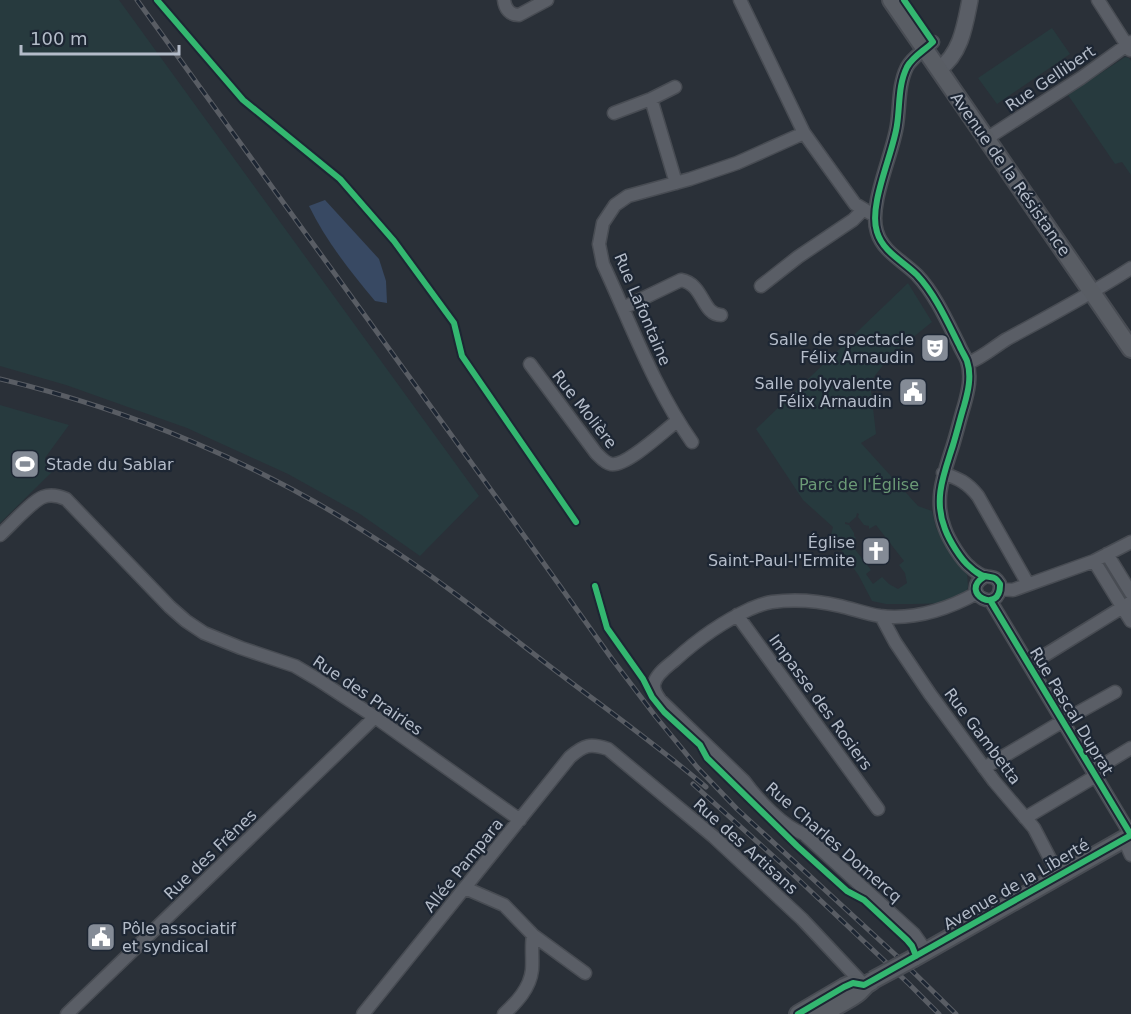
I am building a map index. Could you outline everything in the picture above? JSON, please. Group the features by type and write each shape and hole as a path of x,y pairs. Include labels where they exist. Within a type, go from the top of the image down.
{"main road":[{"name":"Avenue de la Résistance","path":"891,0 943,66 1097,290 1131,348"},
{"name":"Avenue de la Résistance","path":"904,0 929,46"},
{"name":"Avenue de la Résistance","path":"1097,290 1131,331"},
{"name":"Avenue de la Liberté","path":"864,986 1127,837"},
{"path":"798,1014 844,987 854,983 864,986 862,991 855,996 822,1014"}],"street":[{"path":"504,0 509,13 515,15 519,15 542,1"},
{"path":"740,0 804,133 855,204 869,212 884,245 916,274 928,290 949,324 968,363 969,390 941,482 941,516 945,530 967,565 984,576 994,578 1000,584 997,597 990,600 984,600 977,593 977,582 984,576"},
{"path":"943,66 956,52 970,0"},
{"path":"1098,0 1130,46"},
{"path":"761,286 798,257 853,220 869,212 880,191 897,126 901,83 906,69 911,60 929,46"},
{"name":"Rue Gellibert","path":"991,136 1130,46"},
{"path":"614,113 675,87"},
{"path":"651,99 676,183"},
{"name":"Rue Lafontaine","path":"692,442 677,421 656,381 603,264 598,244 603,223 615,205 628,196 737,163 804,133"},
{"path":"968,363 1097,290 1131,268"},
{"path":"623,308 681,280 689,281 710,311 721,315"},
{"name":"Rue Molière","path":"530,363 596,453 608,464 617,464 629,459 677,421"},
{"path":"943,473 971,486 1028,584"},
{"name":"Rue des Prairies","path":"0,535 42,497 56,495 66,499 186,621 204,633 295,666 317,679 375,717 520,820"},
{"path":"1000,589 1013,590 1094,561 1131,542"},
{"path":"1107,554 1131,593"},
{"path":"1094,561 1127,605 1131,621"},
{"path":"737,615 771,602 799,601 837,605 881,616 904,616 941,610 977,593"},
{"name":"Rue Pascal Duprat","path":"990,600 1095,776 1127,837 1131,855"},
{"path":"1029,665 1127,605"},
{"name":"Rue Charles Domercq","path":"737,615 692,645 657,677 654,684 655,693 744,781 754,795 793,830 804,834 914,934 920,954"},
{"name":"Impasse des Rosiers","path":"737,615 878,808"},
{"name":"Rue Gambetta","path":"881,616 913,669 984,768 1034,828 1059,876"},
{"path":"984,768 1115,692"},
{"name":"Rue des Frênes","path":"67,1014 375,717"},
{"name":"Allée Pampara","path":"363,1014 570,757 585,747 594,745"},
{"name":"Rue des Artisans","path":"594,745 608,748 714,837 802,919 864,986"},
{"path":"1025,818 1095,776 1098,768 1131,748"},
{"path":"465,888 504,905 533,935 585,973"},
{"path":"504,1014 516,1003 528,985 532,970 533,935"}],"green space":[{"path":"0,0 119,0 479,496 420,556 360,514 288,474 187,428 66,385 0,366"},
{"path":"1052,28 1070,54 997,104 978,78"},
{"path":"1125,57 1131,61 1131,175 1122,162 1115,164 1068,95"},
{"name":"Parc de l'Église","path":"908,283 932,322 891,355 870,382 876,434 861,443 918,506 932,511 936,528 967,572 968,587 965,595 951,603 886,604 872,601 859,576 831,535 833,527 803,500 756,429","holes":["857,513 858,517 864,525 869,526 869,529 876,525 904,561 899,565 905,573 907,583 898,589 882,577 873,584 866,574 871,570 850,543 856,538 849,525 845,524 856,517"]},
{"name":"Stade du Sablar","path":"0,405 69,425 45,458 55,469 0,523"}],"water":[{"path":"325,200 379,259 386,281 387,303 375,301 323,231 309,206"}],"railway":[{"path":"137,0 656,717 697,767 737,809 899,958 956,1014"},
{"path":"0,379 98,406 194,442 286,486 330,511 397,552 443,585 651,742 706,787"},
{"path":"693,784 782,864 939,1014"}],"cycle path":[{"path":"157,0 243,100 340,179 394,241 454,323 462,356 576,522"},
{"path":"904,0 933,42 912,60 904,74 895,137 878,194 875,221 877,232 884,245 917,275 929,291 967,361 968,390 943,476 940,507 947,534 963,560 977,573 994,578 1000,584 999,594 994,599 989,600 978,595 977,583 984,577"},
{"path":"595,586 607,628 664,712 700,745 707,758 797,846 847,891 864,900 907,940 916,956"},
{"path":"798,1014 853,983 864,985 1131,835 990,600"}],"place":[{"name":"Salle de spectacle Félix Arnaudin","path":"935,348"},
{"name":"Salle polyvalente Félix Arnaudin","path":"913,392"},
{"name":"Stade du Sablar","path":"25,464"},
{"name":"Église Saint-Paul-l'Ermite","path":"876,551"},
{"name":"Pôle associatif et syndical","path":"101,937"}]}
